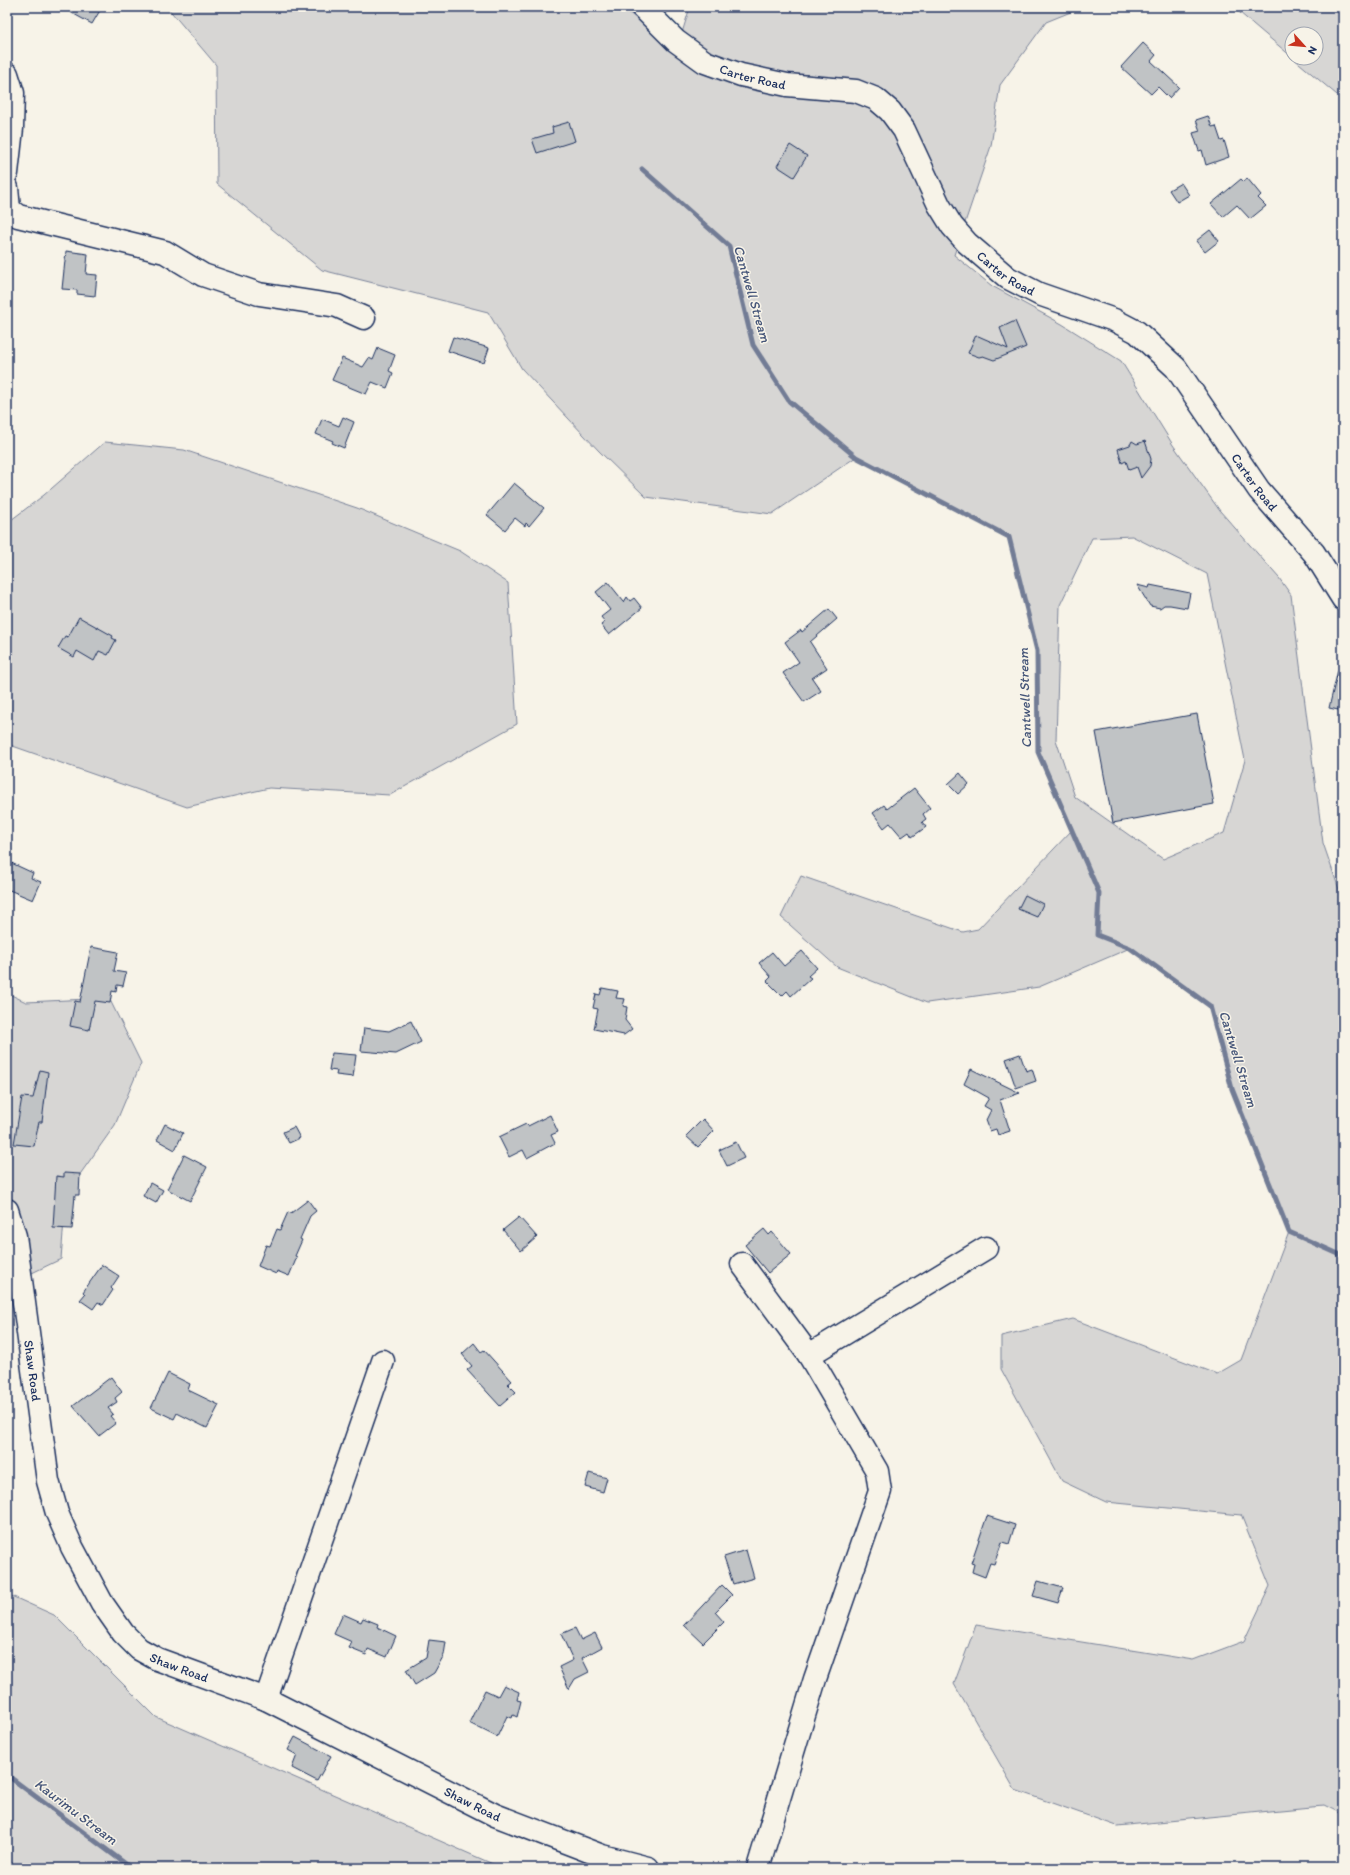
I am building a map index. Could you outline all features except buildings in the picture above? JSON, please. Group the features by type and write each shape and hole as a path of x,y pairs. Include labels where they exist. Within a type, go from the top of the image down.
{"street":[{"name":"Carter Road","path":"642,7 676,41 705,62 741,74 788,85 856,91 876,99 881,103 890,111 904,130 939,205 952,226 967,243 1008,278 1039,294 1114,320 1137,332 1176,368 1260,490 1314,553 1343,599"},
{"path":"7,74 13,92 12,128 7,173"},
{"path":"7,188 9,209 18,216 165,252 203,276 259,294 337,306 364,318"},
{"name":"Shaw Road","path":"7,1210 15,1236 48,1480 57,1513 72,1547 110,1615 122,1633 139,1649 157,1658 266,1699 495,1815 602,1856 648,1868"},
{"path":"809,1355 986,1248"},
{"path":"742,1264 809,1355 877,1471 880,1491 815,1679 758,1868"},
{"path":"266,1699 383,1361"}],"shaded area":[{"path":"167,7 622,7 668,44 677,49 690,7 1083,7 1046,22 1000,85 991,146 954,255 992,286 1062,324 1121,361 1173,445 1220,511 1279,578 1291,595 1323,843 1343,901 1343,1816 1323,1806 1117,1826 1015,1790 954,1684 976,1625 1193,1660 1244,1641 1270,1586 1241,1515 1106,1502 1062,1481 1001,1369 1001,1336 1073,1319 1217,1374 1241,1360 1289,1232 1232,1089 1210,1006 1130,948 1039,987 927,1003 837,967 781,917 801,876 963,932 978,929 1072,830 1038,752 1037,651 1009,538 856,457 772,514 646,497 599,451 522,369 488,312 322,270 217,184 216,65","holes":["1132,536 1207,574 1245,760 1224,833 1163,859 1075,797 1056,740 1060,605 1092,538"]},
{"path":"1233,7 1343,7 1343,100 1303,66 1324,66 1324,26 1284,26 1284,50"},
{"path":"105,442 184,450 357,508 460,551 508,583 517,724 390,795 269,788 187,807 7,744 7,523 44,495"},
{"path":"7,993 26,1002 109,998 141,1063 115,1125 66,1194 61,1259 7,1285"},
{"path":"7,1594 54,1615 156,1717 502,1868 7,1868"}],"waterway":[{"name":"Cantwell Stream","path":"642,169 729,246 753,345 789,401 856,457 1009,537 1037,651 1038,752 1099,893 1097,935 1130,948 1210,1006 1232,1089 1289,1232 1343,1256"},
{"name":"Kaurimu Stream","path":"7,1775 131,1868"}]}
